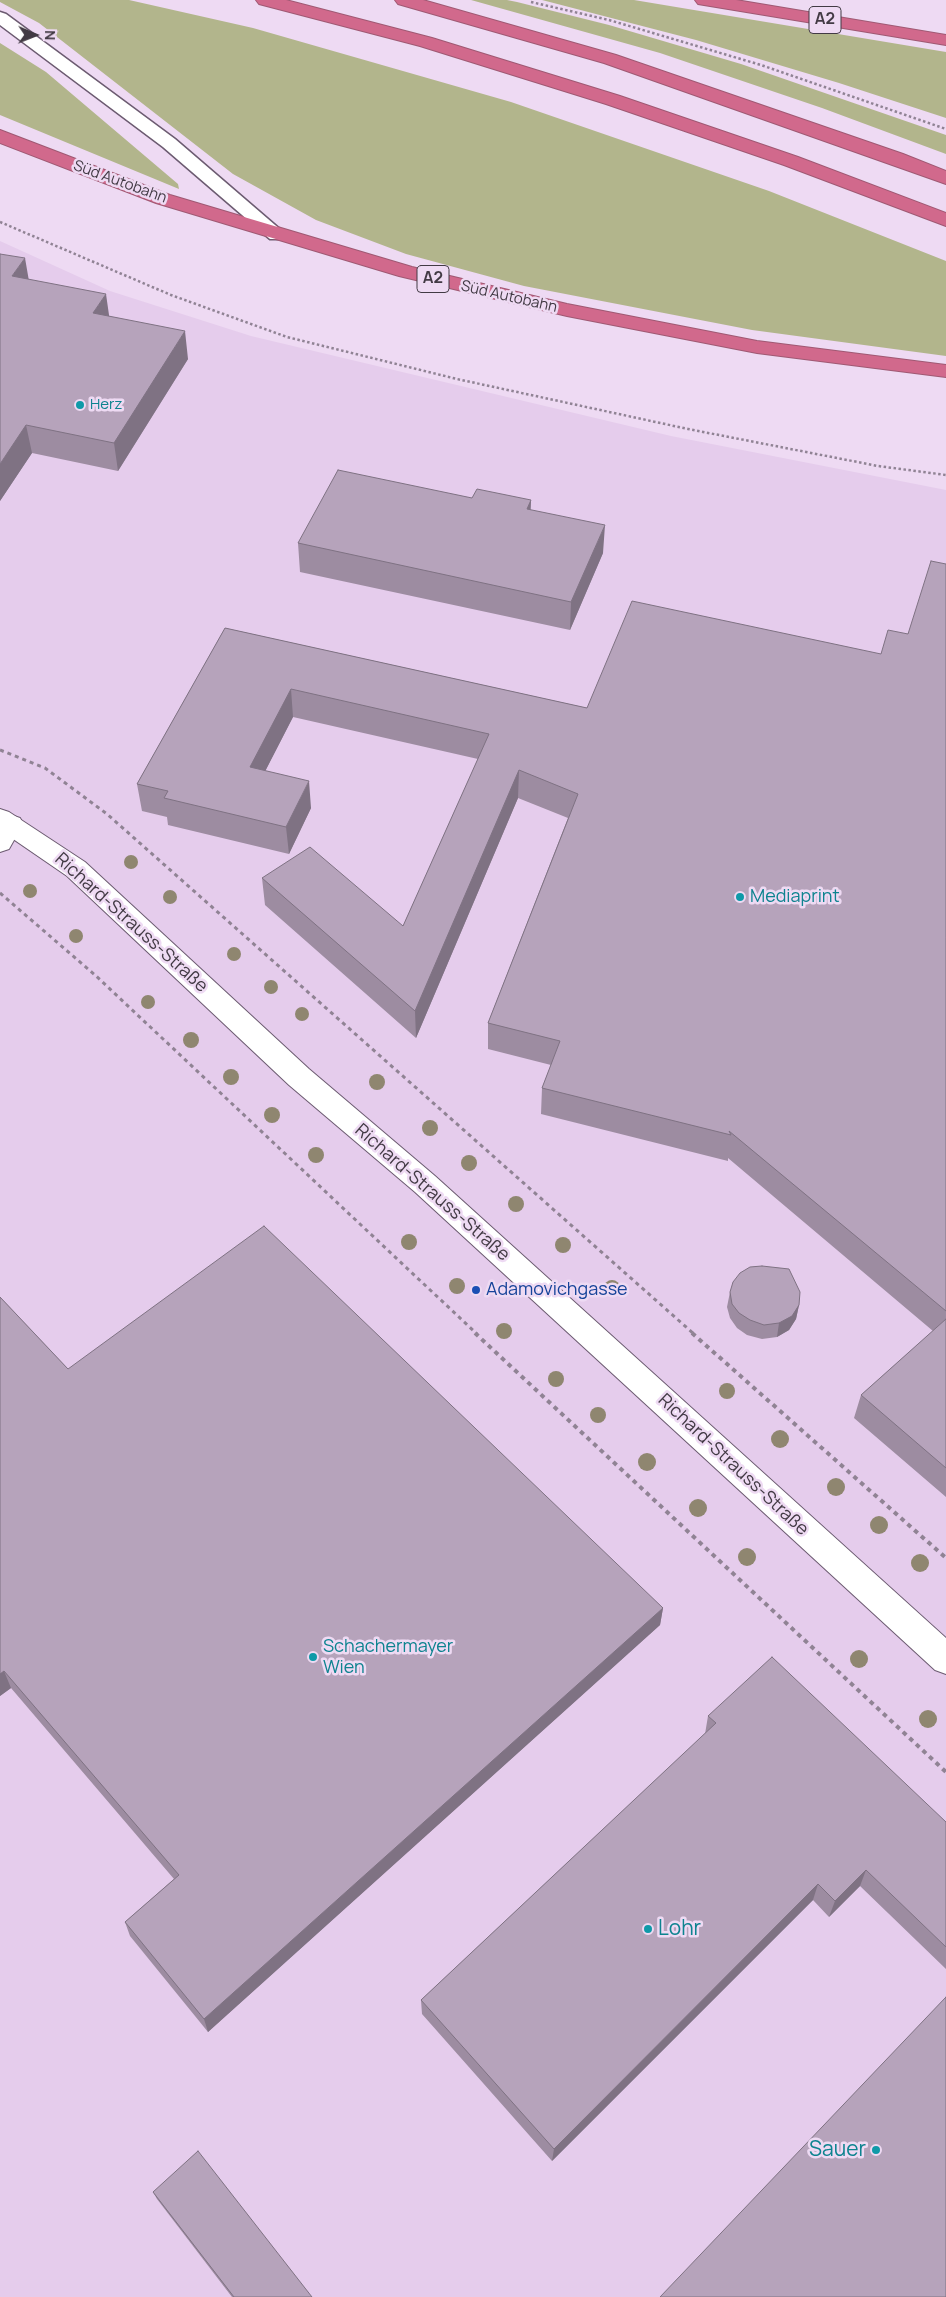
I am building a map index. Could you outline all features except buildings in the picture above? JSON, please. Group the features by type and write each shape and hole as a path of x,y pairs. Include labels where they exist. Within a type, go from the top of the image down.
{"highway":[{"path":"265,0 426,42 613,100 791,161 946,220"},
{"path":"404,0 610,59 887,155 946,178"},
{"name":"A2","path":"704,0 946,40"},
{"name":"Süd Autobahn","path":"0,136 163,199 276,235 406,272 567,310 757,347 946,371"}],"main road":[{"name":"Richard-Strauss-Straße","path":"4,828 76,869 299,1077 432,1190 946,1659"}],"lane":[{"path":"0,17 169,143 276,235"}],"path":[{"path":"524,0 609,20 761,65 946,129"},
{"path":"0,222 171,295 287,337 457,379 688,429 878,466 946,475"},
{"path":"0,750 45,768 108,814 946,1558"},
{"path":"0,893 95,974 365,1230 946,1772"}],"shaded area":[{"path":"0,241 110,291 251,336 671,436 946,490 946,2297 0,2297"}],"green space":[{"path":"0,0 129,0 253,28 511,102 769,191 946,261 946,356 752,330 524,286 406,254 316,220 233,174 39,23 0,2"},
{"path":"471,0 507,0 517,2 609,25 741,64 946,135 946,154 822,108 660,53"},
{"path":"542,0 634,0 946,52 946,118 839,83 696,40"},
{"path":"0,43 46,72 178,184 179,189 0,115"}],"place":[{"name":"Herz","path":"80,405"},
{"name":"Mediaprint","path":"740,897"},
{"name":"Adamovichgasse","path":"476,1290"},
{"name":"Schachermayer Wien","path":"313,1657"},
{"name":"Lohr","path":"648,1929"},
{"name":"Sauer","path":"876,2150"}]}
